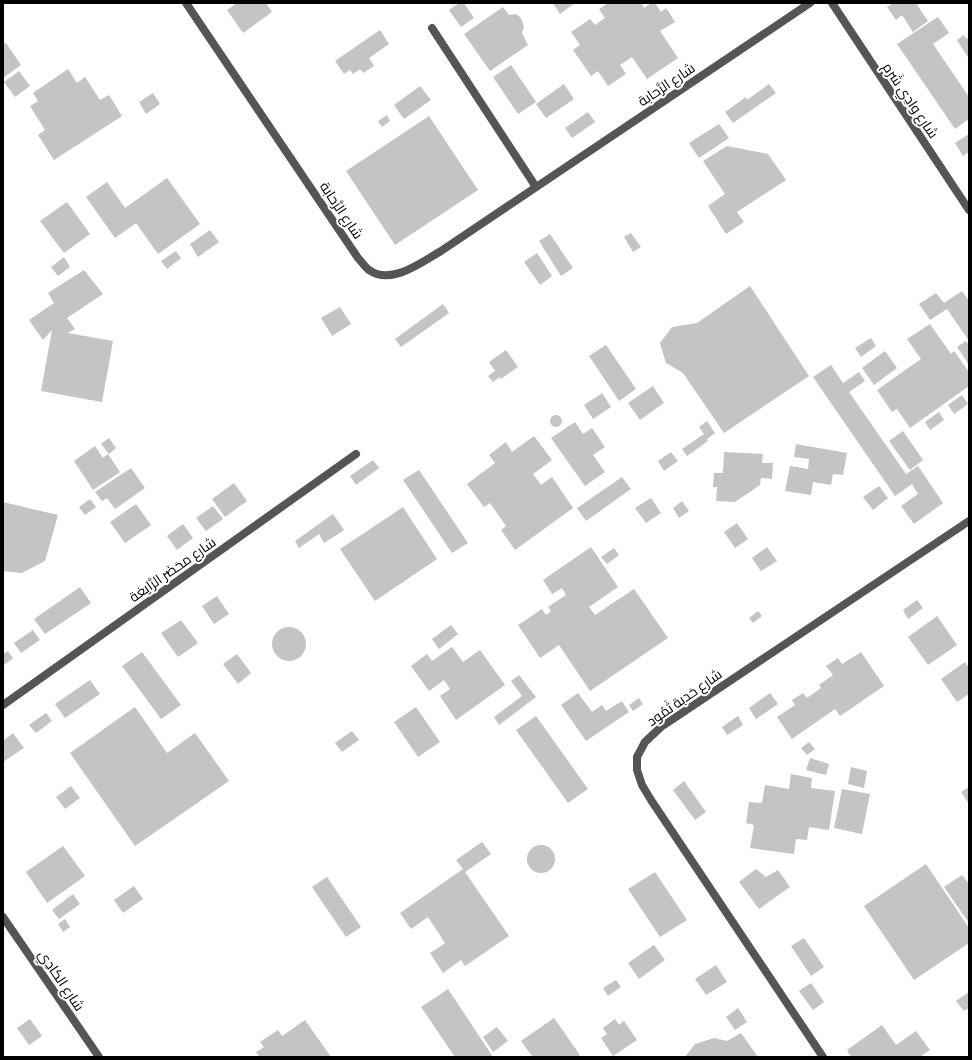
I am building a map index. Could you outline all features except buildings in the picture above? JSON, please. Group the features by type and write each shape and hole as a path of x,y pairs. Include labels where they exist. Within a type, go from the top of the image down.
{"street":[{"name":"شارع الرَّحابة","path":"186,3 358,258 370,270 382,275 405,272 441,251 810,3"},
{"name":"شارع وادِي شَرم","path":"832,3 969,210"},
{"path":"432,28 536,187"},
{"name":"شارع محَضَر الرَّايغة","path":"3,705 356,454"},
{"name":"شارع حَدبة ثَمُود","path":"823,1057 651,800 642,785 637,770 637,756 644,742 661,727 969,520"},
{"name":"شارع الكادِي","path":"3,917 99,1057"}]}
